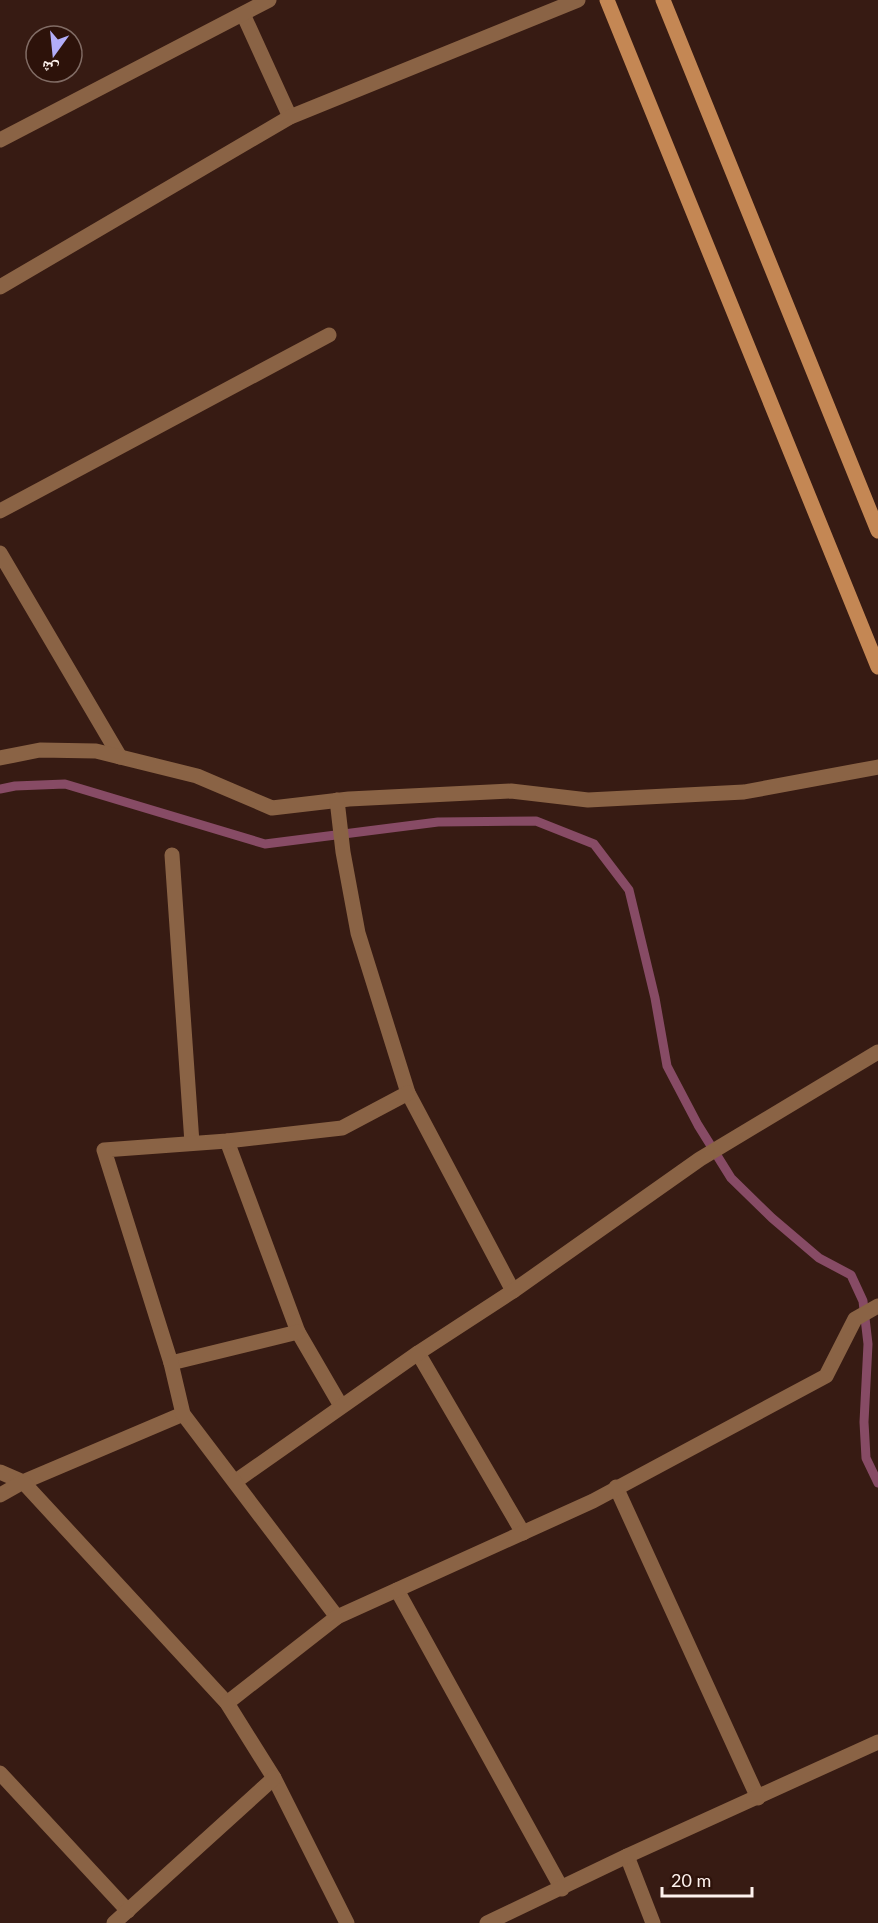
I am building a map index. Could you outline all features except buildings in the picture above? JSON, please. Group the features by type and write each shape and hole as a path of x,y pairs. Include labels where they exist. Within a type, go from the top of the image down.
{"main road":[{"path":"607,0 878,667"},
{"path":"663,0 878,531"}],"street":[{"path":"0,140 269,0"},
{"path":"0,287 290,117 578,0"},
{"path":"243,14 290,117"},
{"path":"0,511 329,335"},
{"path":"0,553 120,757"},
{"path":"0,758 40,750 96,751 197,776 272,808 338,806 511,791 588,800 744,792 878,767"},
{"path":"338,806 343,852 358,933 408,1093 513,1291"},
{"path":"172,855 192,1143"},
{"path":"236,1481 418,1353 513,1291 700,1159 878,1052"},
{"path":"337,1617 183,1414 171,1363 104,1150 227,1141 342,1128 408,1093"},
{"path":"227,1141 298,1332 341,1406"},
{"path":"227,1703 337,1617 593,1501 826,1376 855,1319 878,1306"},
{"path":"171,1363 298,1332"},
{"path":"418,1353 523,1533"},
{"path":"0,1495 23,1482 183,1414"},
{"path":"0,1472 23,1482 227,1703 274,1778 347,1923"},
{"path":"616,1487 758,1798"},
{"path":"397,1590 562,1889"},
{"path":"487,1923 627,1856 878,1742"},
{"path":"0,1773 120,1919 274,1778"},
{"path":"627,1856 653,1923"}],"waterway":[{"path":"0,789 15,786 65,784 265,844 438,822 536,821 594,844 629,890 655,998 667,1066 698,1125 731,1178 772,1218 819,1258 851,1275 863,1301 868,1344 864,1422 866,1458 878,1483"}]}
